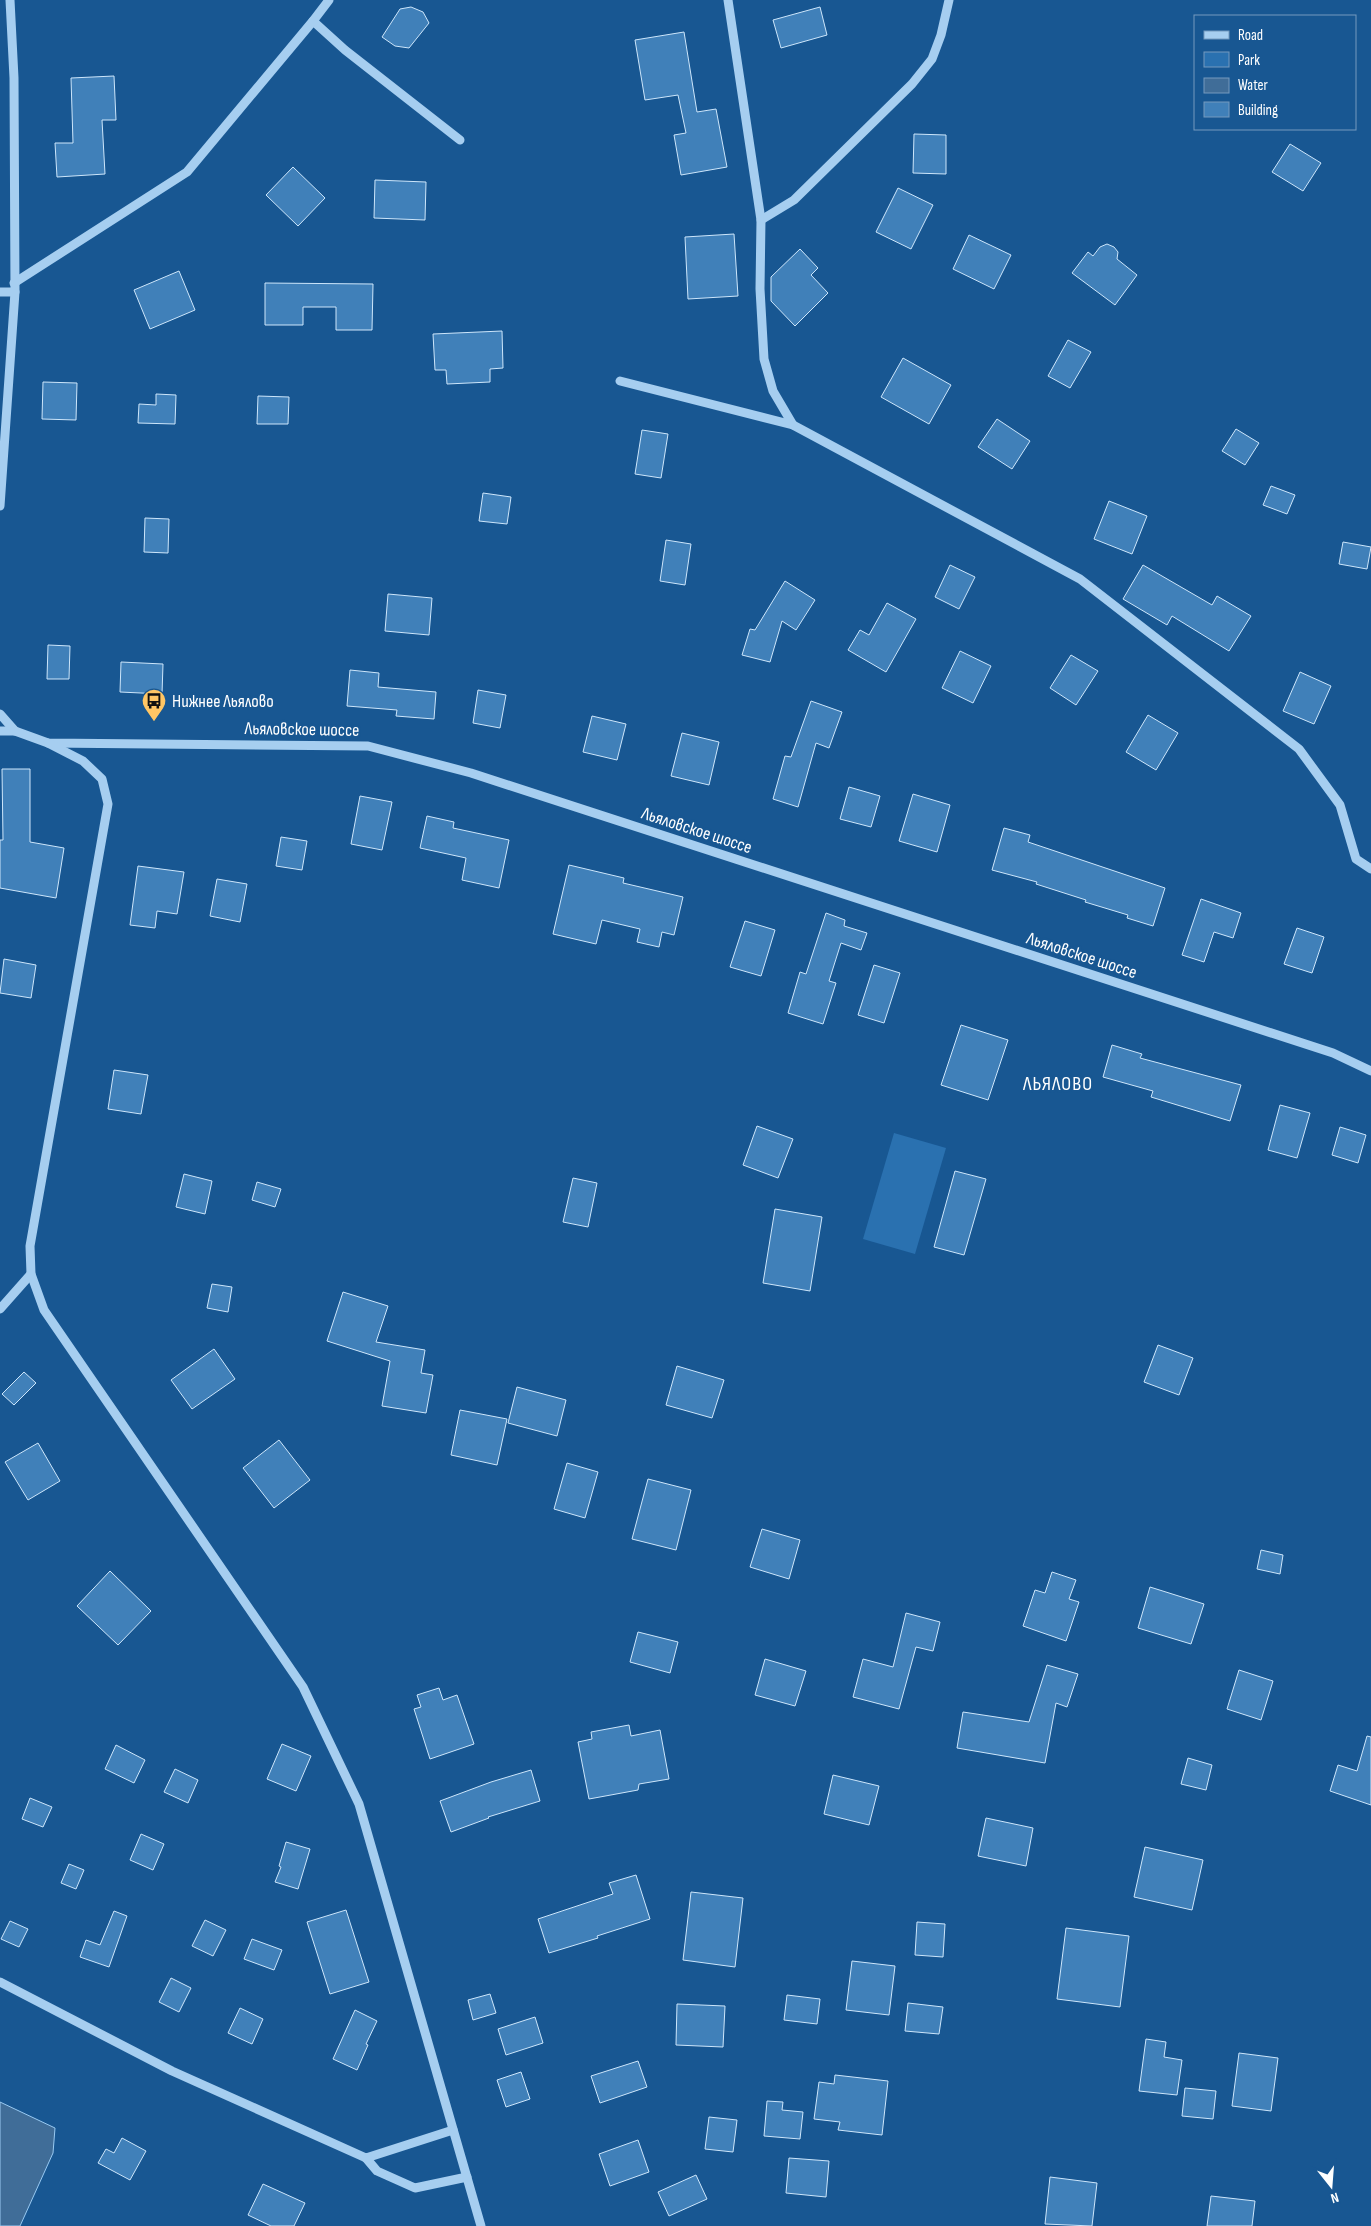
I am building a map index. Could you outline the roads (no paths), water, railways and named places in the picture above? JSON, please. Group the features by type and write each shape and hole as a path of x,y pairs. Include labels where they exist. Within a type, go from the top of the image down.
{"street":[{"path":"0,506 15,287 14,78 10,0"},
{"path":"0,292 15,287 187,172 314,21 329,0"},
{"path":"728,0 761,220 760,289 764,359 773,391 793,425"},
{"path":"761,220 794,200 912,84 932,60 941,35 949,0"},
{"path":"314,21 345,50 460,140"},
{"path":"620,381 793,425 1080,579 1299,749 1340,805 1356,859 1371,869"},
{"name":"Льяловское шоссе","path":"0,714 15,730 48,743 368,746 480,776 1333,1053 1371,1071"},
{"path":"0,731 15,730"},
{"path":"48,743 83,761 102,779 108,804 30,1246 31,1274 44,1310 303,1687 360,1804 481,2226"},
{"path":"0,1309 31,1274"},
{"path":"0,1982 172,2071 366,2158 377,2171 416,2188 466,2176"},
{"path":"366,2158 453,2130"}],"water":[{"path":"0,2102 55,2128 53,2153 20,2226 0,2226"}],"place":[{"name":"Нижнее Льялово","path":"154,722"}],"district":[{"name":"ЛЬЯЛОВО","path":"1058,1083"}]}
